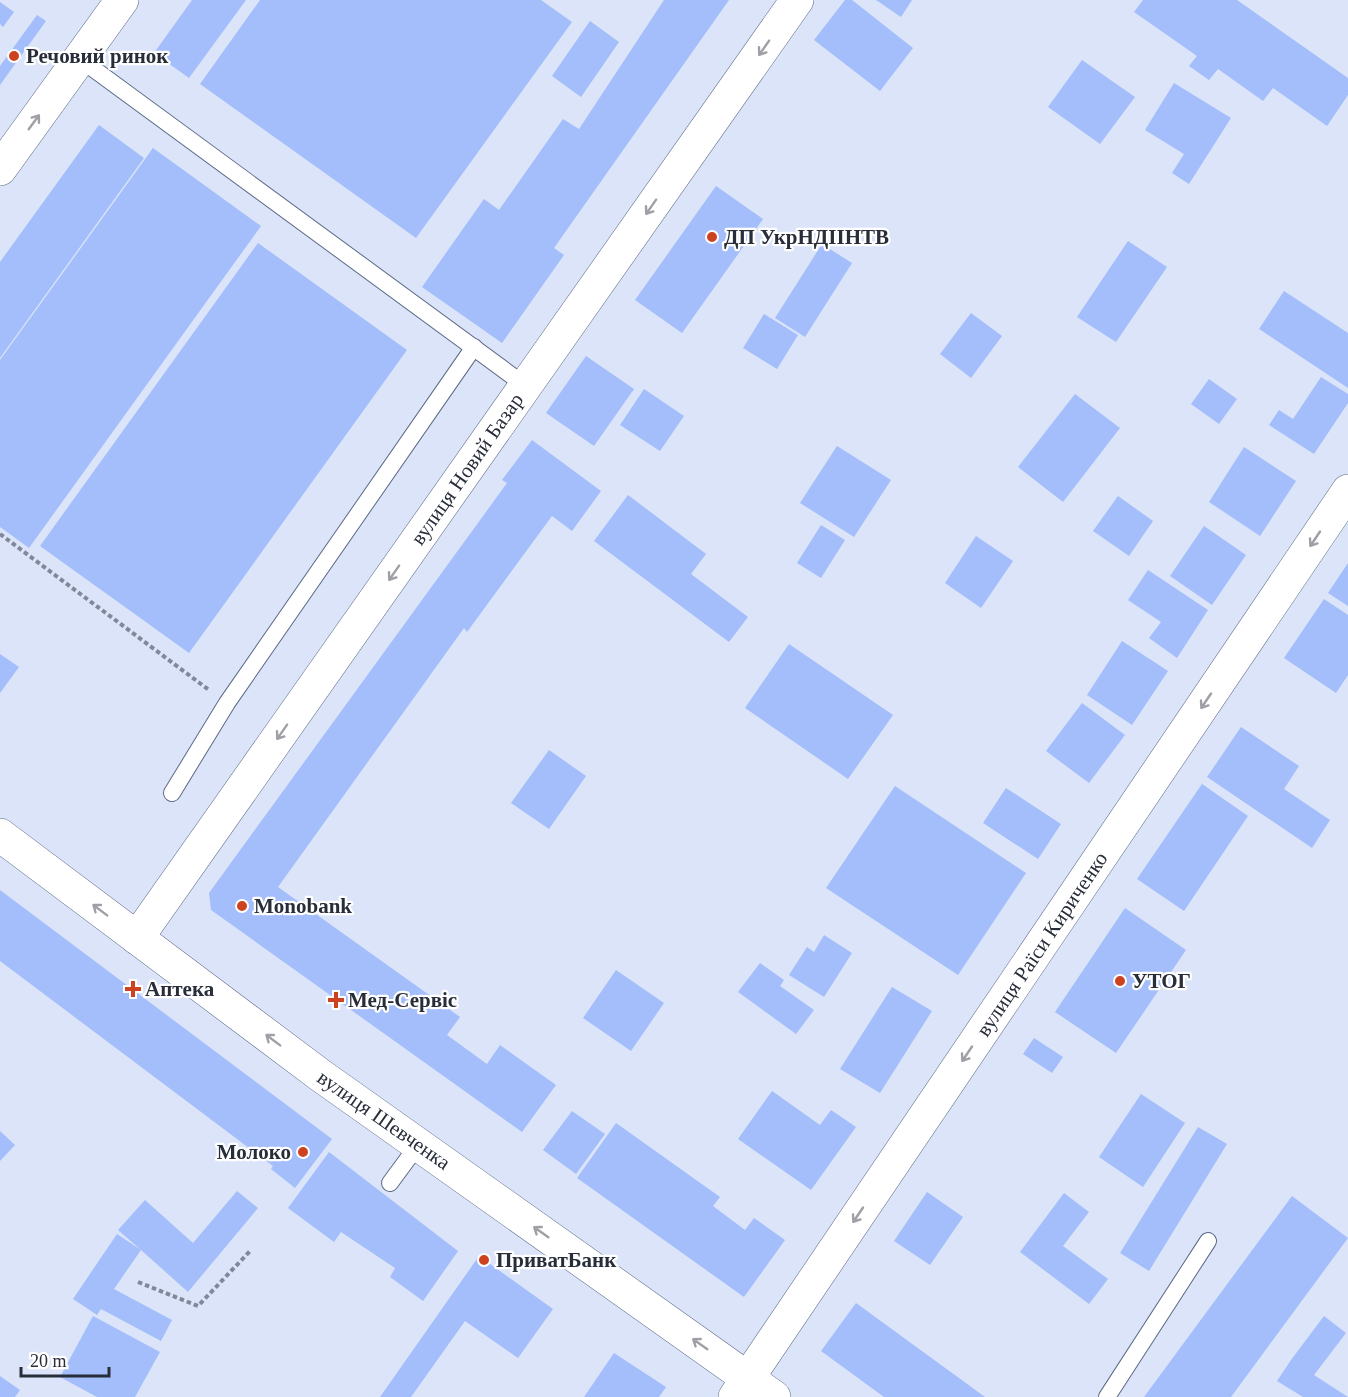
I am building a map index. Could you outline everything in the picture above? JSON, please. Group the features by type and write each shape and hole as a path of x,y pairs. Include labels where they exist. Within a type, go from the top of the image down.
{"street":[{"path":"0,169 122,0"},
{"name":"вулиця Новий Базар","path":"137,938 797,0"},
{"name":"вулиця Раїси Кириченко","path":"742,1388 1348,491"},
{"name":"вулиця Шевченка","path":"0,835 742,1388 774,1397"}],"lane":[{"path":"80,58 526,386"},
{"path":"172,793 227,704 474,347"},
{"path":"390,1183 417,1144"},
{"path":"1107,1397 1208,1241"}],"path":[{"path":"0,534 227,704"},
{"path":"138,1282 198,1306 251,1250"}],"building":[{"path":"192,0 246,0 189,78 154,53"},
{"path":"260,0 541,0 572,22 416,238 200,84"},
{"path":"664,0 729,0 554,248 564,255 502,343 422,287 484,199 499,210 563,119 579,129"},
{"path":"845,0 852,0 913,48 880,91 814,40"},
{"path":"876,0 912,0 901,17"},
{"path":"1143,0 1237,0 1348,78 1348,95 1327,126 1273,88 1263,101 1218,69 1209,80 1189,66 1197,56 1134,12"},
{"path":"0,2 14,12 3,27 0,24"},
{"path":"37,15 46,21 0,85 0,66"},
{"path":"590,21 619,42 581,97 552,76"},
{"path":"1082,60 1135,97 1100,144 1048,107"},
{"path":"1174,83 1231,118 1189,184 1172,173 1184,154 1145,130"},
{"path":"99,125 144,158 0,358 0,262"},
{"path":"153,148 261,226 29,548 0,527 0,360"},
{"path":"716,186 763,219 682,333 635,300"},
{"path":"1128,241 1167,267 1116,342 1077,317"},
{"path":"258,243 407,350 189,653 40,546"},
{"path":"822,244 852,263 805,337 775,318"},
{"path":"1284,291 1348,333 1348,388 1259,329"},
{"path":"971,313 1002,336 971,378 940,354"},
{"path":"764,314 798,335 777,369 743,348"},
{"path":"586,356 634,389 594,446 546,413"},
{"path":"1321,377 1348,394 1348,403 1314,454 1269,425 1279,410 1293,419"},
{"path":"1209,379 1237,399 1219,424 1191,404"},
{"path":"644,389 684,416 660,451 620,425"},
{"path":"1075,394 1120,428 1063,502 1018,467"},
{"path":"532,440 601,491 572,531 552,516 467,632 464,628 278,887 460,1017 447,1035 487,1064 500,1045 556,1085 522,1132 211,910 209,893 507,483 502,480"},
{"path":"837,446 891,480 854,537 800,503"},
{"path":"1244,447 1296,481 1260,536 1209,502"},
{"path":"628,495 706,554 691,574 748,617 729,642 594,541"},
{"path":"1118,496 1153,521 1129,556 1093,531"},
{"path":"821,525 845,540 821,578 797,563"},
{"path":"1204,526 1246,555 1212,605 1170,576"},
{"path":"976,536 1013,561 981,608 945,583"},
{"path":"1348,563 1348,606 1328,593"},
{"path":"1148,570 1208,610 1177,658 1149,638 1161,622 1128,600"},
{"path":"1324,599 1348,615 1348,675 1336,693 1284,658"},
{"path":"1122,641 1168,671 1132,725 1087,695"},
{"path":"789,644 893,715 848,779 745,708"},
{"path":"0,654 19,667 0,693"},
{"path":"1082,703 1125,735 1089,783 1046,751"},
{"path":"1241,727 1299,766 1284,789 1330,820 1312,848 1207,777"},
{"path":"549,750 586,776 549,829 511,803"},
{"path":"1202,784 1248,816 1184,911 1137,879"},
{"path":"895,786 1026,873 958,975 826,888"},
{"path":"1006,788 1061,824 1038,859 983,823"},
{"path":"0,890 332,1139 295,1188 271,1169 273,1166 0,961"},
{"name":"УТОГ","path":"1125,908 1186,950 1116,1053 1055,1012"},
{"path":"824,935 852,953 824,997 789,975 807,947 814,952"},
{"path":"760,963 784,980 780,986 814,1010 796,1034 738,992"},
{"path":"616,970 664,1003 631,1051 583,1018"},
{"path":"892,987 932,1011 880,1093 840,1069"},
{"path":"1034,1038 1063,1057 1052,1073 1023,1054"},
{"path":"772,1091 820,1125 831,1110 856,1127 811,1190 738,1139"},
{"path":"1141,1094 1185,1123 1143,1187 1099,1157"},
{"path":"572,1111 605,1134 576,1174 543,1150"},
{"path":"616,1123 720,1197 713,1206 745,1230 754,1218 785,1240 744,1297 577,1178"},
{"path":"1198,1127 1227,1144 1149,1271 1120,1253"},
{"path":"0,1131 15,1145 0,1161"},
{"path":"329,1152 458,1251 423,1301 390,1277 395,1268 341,1232 334,1242 288,1208"},
{"path":"237,1191 258,1208 188,1292 118,1230 145,1200 193,1243"},
{"path":"927,1192 963,1217 930,1265 894,1241"},
{"path":"1064,1193 1089,1212 1063,1246 1108,1279 1089,1304 1020,1252"},
{"path":"1292,1196 1348,1238 1231,1397 1144,1397"},
{"path":"117,1234 141,1250 114,1289 172,1320 161,1341 101,1309 97,1315 73,1299"},
{"path":"479,1256 553,1309 518,1358 465,1321 411,1397 380,1397"},
{"path":"856,1303 985,1397 884,1397 821,1351"},
{"path":"93,1316 160,1352 135,1397 97,1397 60,1377"},
{"path":"1324,1316 1346,1333 1314,1375 1348,1397 1303,1397 1277,1381"},
{"path":"614,1353 666,1387 659,1397 584,1397"},
{"path":"0,1376 20,1390 15,1397 0,1397"}],"place":[{"name":"Речовий ринок","path":"14,56"},
{"name":"ДП УкрНДІІНТВ","path":"712,237"},
{"name":"Monobank","path":"242,906"},
{"name":"УТОГ","path":"1120,981"},
{"name":"Аптека","path":"133,989"},
{"name":"Мед-Сервіс","path":"336,1000"},
{"name":"Молоко","path":"303,1152"},
{"name":"ПриватБанк","path":"484,1260"}]}
